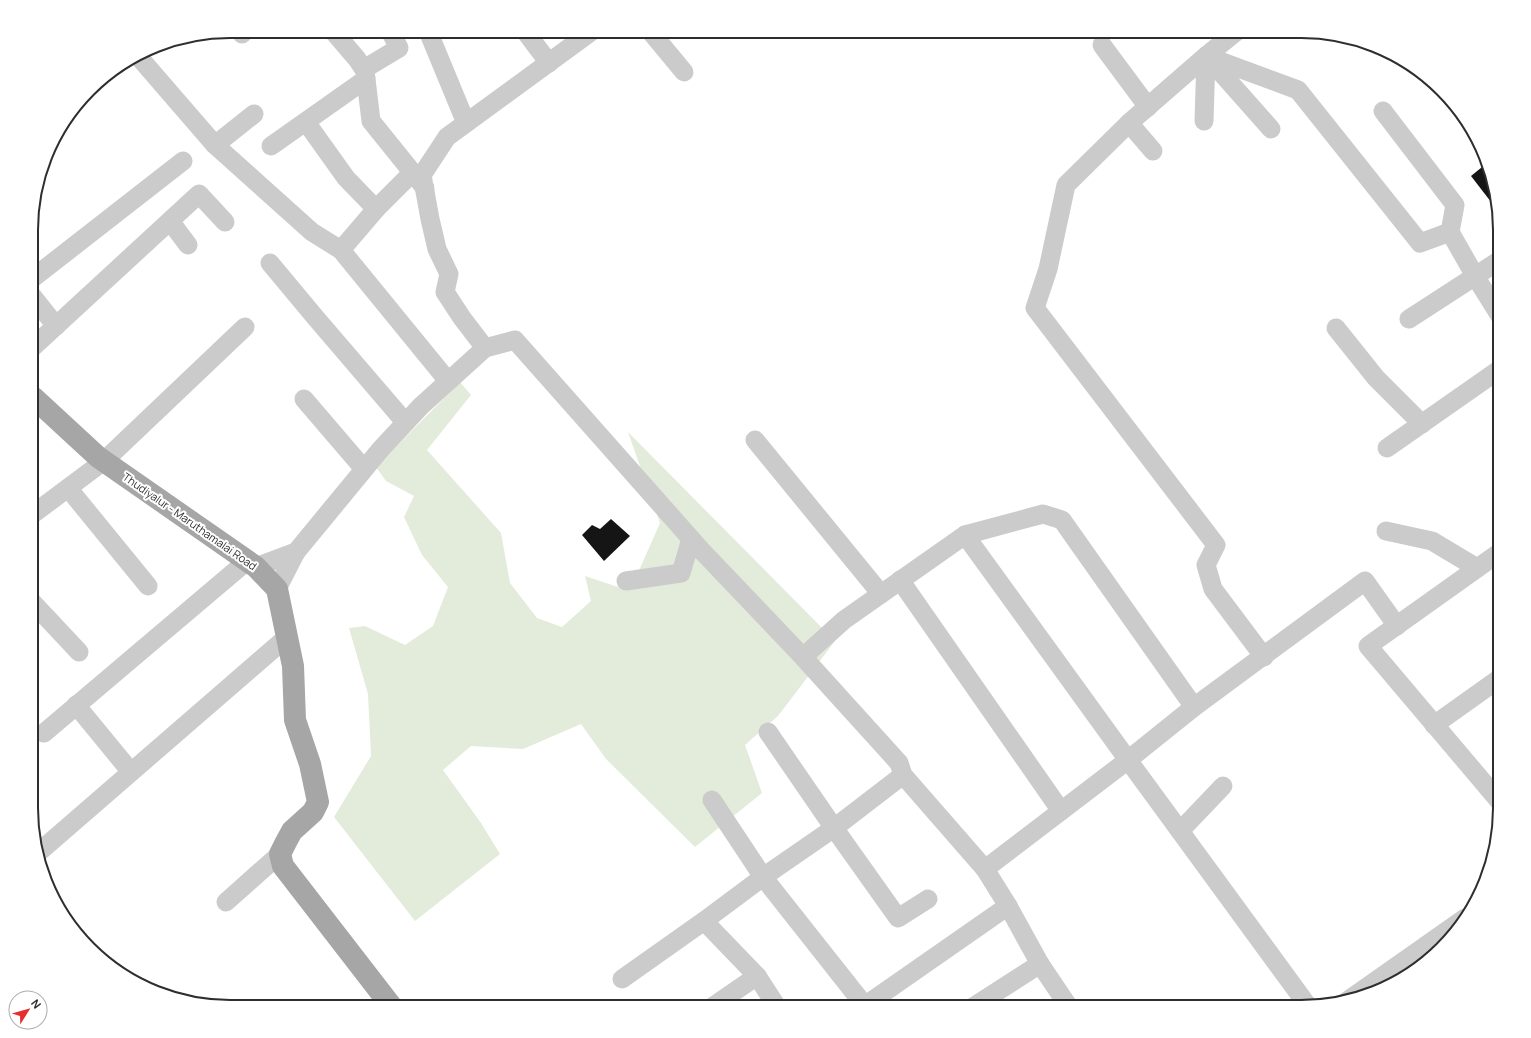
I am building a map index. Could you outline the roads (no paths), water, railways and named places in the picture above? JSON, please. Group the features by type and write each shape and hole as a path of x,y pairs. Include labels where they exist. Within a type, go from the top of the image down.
{"main road":[{"name":"Thudiyalur - Maruthamalai Road","path":"38,402 104,461 251,564 277,589"},
{"path":"277,589 293,666 295,720 310,764 318,802 313,812 292,831 280,854 283,866 387,1000"}],"street":[{"path":"339,38 357,59 365,74 371,120 425,188"},
{"path":"271,146 306,122 399,48 394,38"},
{"path":"436,38 466,123"},
{"path":"530,38 549,62"},
{"path":"485,348 444,292 450,274 437,249 422,175 447,137 582,38"},
{"path":"656,38 684,72"},
{"path":"1228,38 1129,123 1066,185 1048,269 1035,308 1216,545 1206,565 1213,589 1264,656"},
{"path":"1102,45 1148,107"},
{"path":"1204,121 1206,56"},
{"path":"1206,56 1271,129"},
{"path":"1206,56 1298,90 1420,243 1450,232"},
{"path":"141,60 215,145 312,232 341,250 448,381"},
{"path":"1383,111 1455,205 1450,232 1493,305"},
{"path":"215,145 254,114"},
{"path":"306,122 346,178 376,208"},
{"path":"1129,123 1152,152"},
{"path":"38,274 183,160"},
{"path":"341,250 376,208 412,173"},
{"path":"38,342 199,194 225,222"},
{"path":"170,221 188,244"},
{"path":"270,263 314,317 405,422"},
{"path":"1409,319 1493,264"},
{"path":"38,303 56,326"},
{"path":"38,510 104,461 245,327"},
{"path":"1336,328 1376,378 1422,424"},
{"path":"277,589 296,552 364,469 405,422 485,348 515,340 691,539 803,657 898,763 903,775 985,869 1008,906 1040,964 1064,1000"},
{"path":"1387,448 1493,374"},
{"path":"304,399 364,469"},
{"path":"755,440 881,594"},
{"path":"68,488 148,586"},
{"path":"803,657 844,620 965,535 1043,514 1062,520 1194,707"},
{"path":"1386,531 1432,541 1477,568"},
{"path":"965,535 1304,1000"},
{"path":"626,581 681,573 691,539"},
{"path":"44,733 76,705 251,564 296,552"},
{"path":"1493,557 1368,646 1434,725 1493,783"},
{"path":"900,580 1061,811"},
{"path":"985,869 1128,760 1194,707 1364,581 1397,626"},
{"path":"38,608 79,652"},
{"path":"43,849 287,636"},
{"path":"1434,725 1493,683"},
{"path":"76,705 131,772"},
{"path":"768,732 898,918 928,899"},
{"path":"622,979 704,921 763,876 834,828 903,775"},
{"path":"1180,831 1223,786"},
{"path":"712,800 763,876 859,1000"},
{"path":"226,902 280,854"},
{"path":"873,1000 1008,906"},
{"path":"704,921 757,976 772,1000"},
{"path":"1390,978 1439,941"},
{"path":"984,1000 1040,964"},
{"path":"722,1000 757,976"}]}
